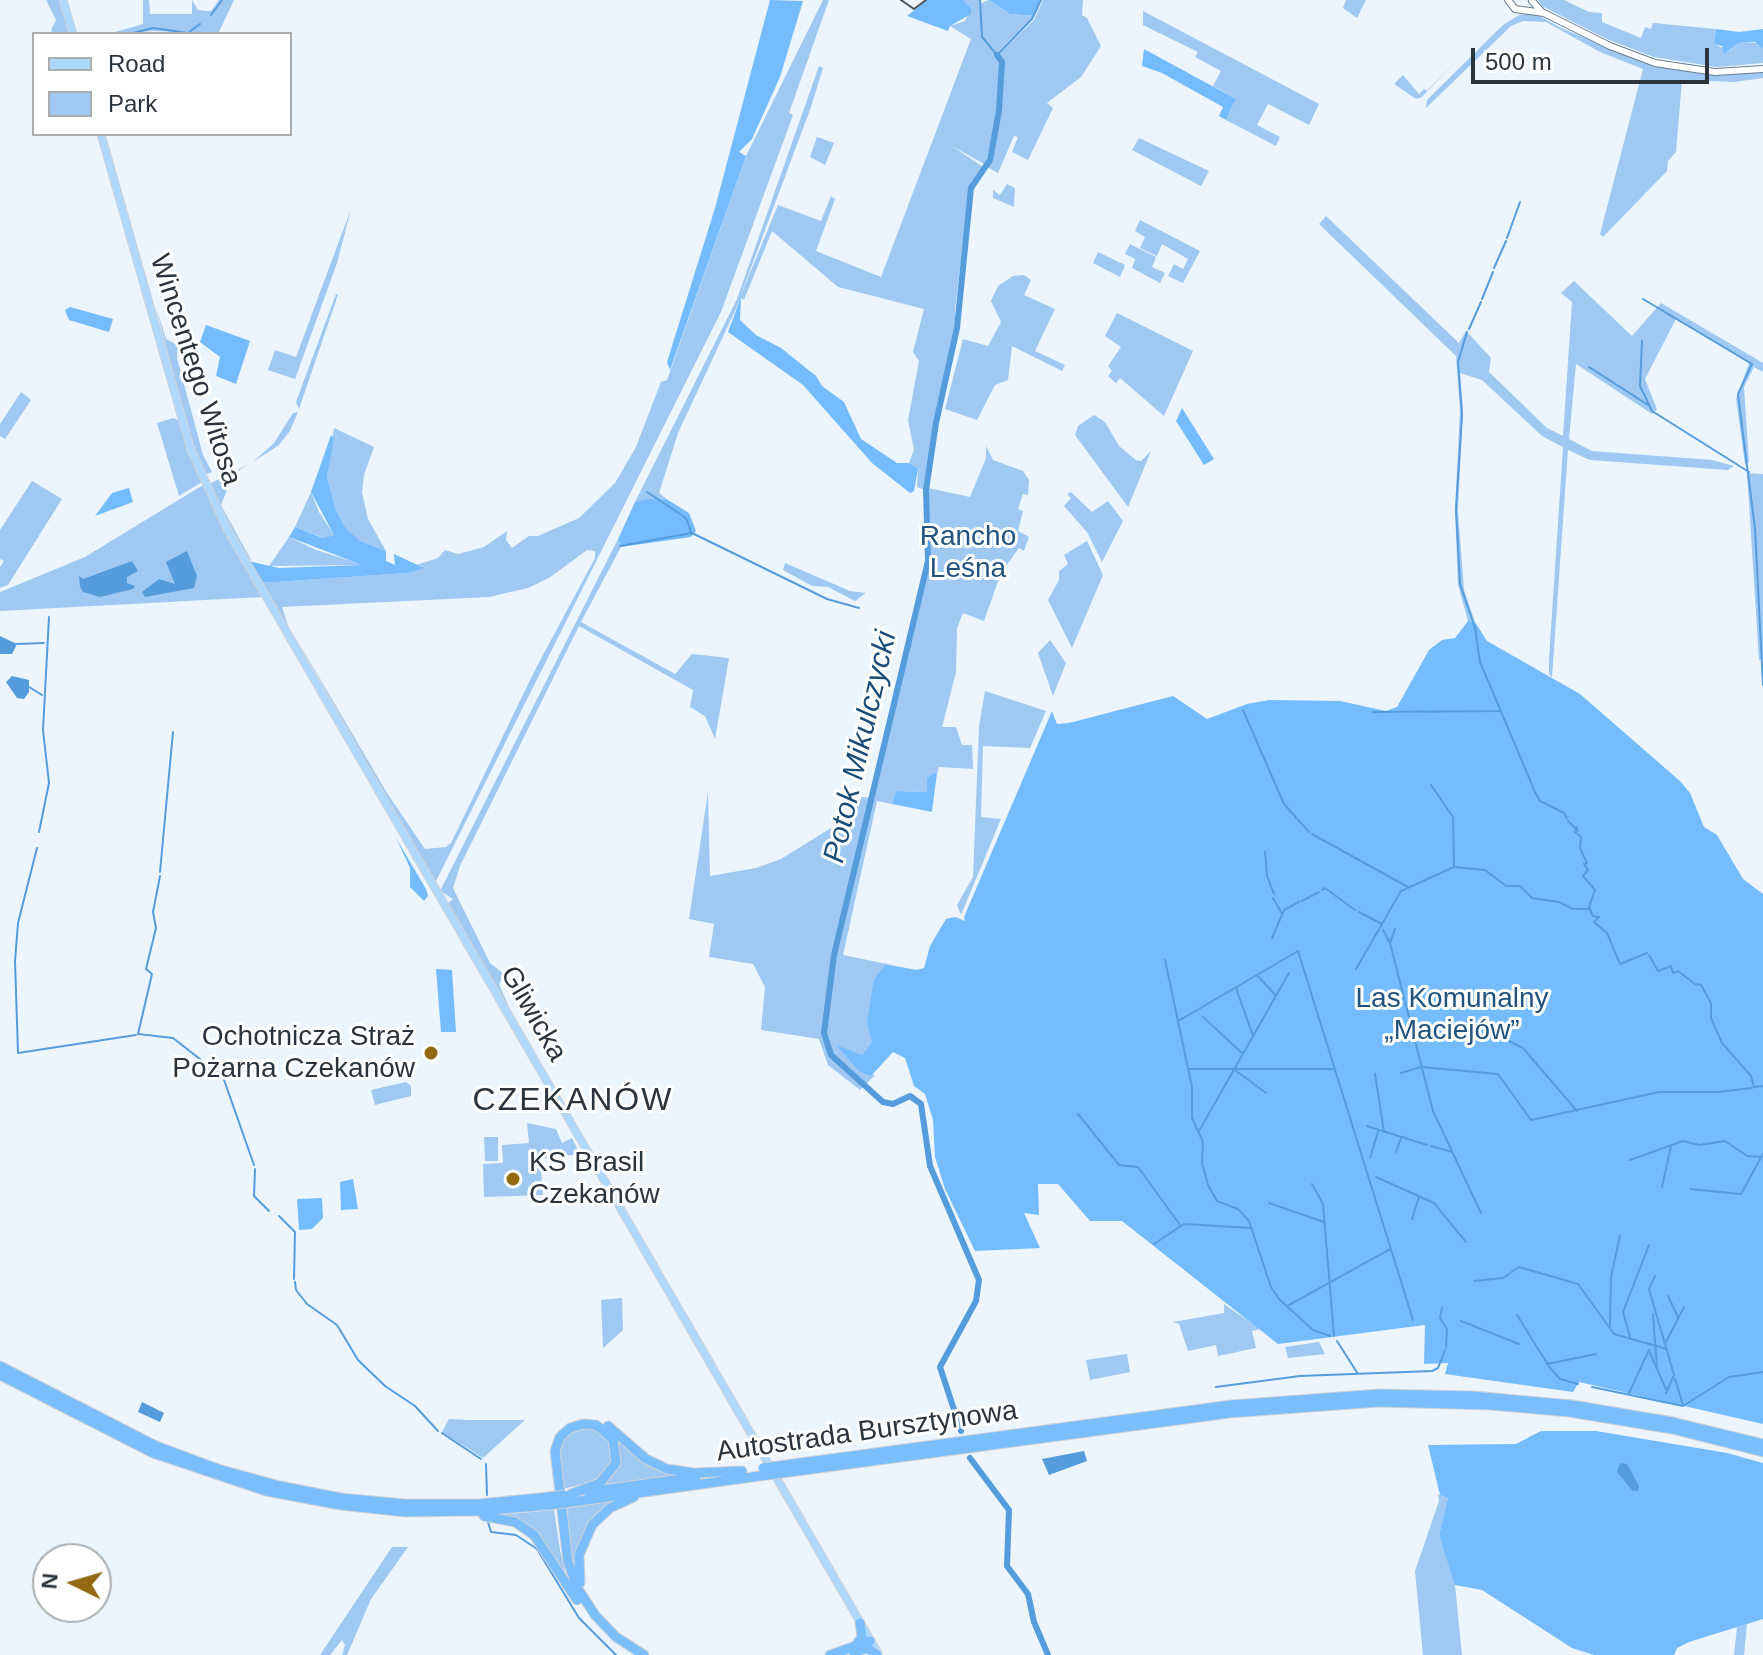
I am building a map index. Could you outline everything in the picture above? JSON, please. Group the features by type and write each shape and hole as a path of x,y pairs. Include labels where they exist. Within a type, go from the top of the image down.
{"highway":[{"name":"Autostrada Bursztynowa","path":"0,1366 155,1449"},
{"name":"Autostrada Bursztynowa","path":"0,1375 177,1458 290,1496 368,1509 433,1512 549,1501 742,1471 765,1472"},
{"name":"Autostrada Bursztynowa","path":"780,1470 1217,1407 1379,1394 1473,1396 1572,1405 1673,1422 1763,1444"},
{"name":"Autostrada Bursztynowa","path":"567,1497 663,1490 765,1472 1230,1413 1379,1402 1490,1405 1569,1412 1672,1429 1763,1452"},
{"path":"644,1655 616,1637 583,1603 564,1562 551,1469 552,1442 561,1429 575,1420 590,1419 605,1424 646,1459 667,1469 694,1473 742,1471"},
{"path":"567,1497 600,1483 616,1463 613,1439 596,1425 583,1424 570,1428 560,1437 555,1451 568,1562 583,1603"},
{"name":"Autostrada Bursztynowa","path":"177,1458 268,1484 361,1500 455,1504 549,1501"},
{"path":"583,1603 578,1565 581,1545 592,1525 620,1502 663,1490"},
{"path":"433,1512 493,1516 524,1527 549,1553 598,1629 631,1655"},
{"path":"853,1650 862,1637 860,1623"},
{"path":"853,1650 872,1640"},
{"path":"830,1655 868,1648 880,1655"}],"main road":[{"path":"63,0 72,32"},
{"path":"1508,0 1513,7 1544,13 1620,51 1663,65 1720,73 1763,69"},
{"path":"1524,9 1532,0 1544,13"},
{"name":"Wincentego Witosa","path":"102,136 194,457 227,529 273,608"},
{"name":"Gliwicka","path":"273,608 872,1640"},
{"name":"Gliwicka","path":"852,1608 872,1640"},
{"path":"872,1640 880,1655"}],"green space":[{"path":"46,0 59,0 63,4 70,32 52,32 56,20"},
{"path":"143,0 149,0 150,14 192,14 192,0 198,10 211,11 219,0 234,0 219,32 115,32 143,24"},
{"path":"770,0 803,1 780,77 752,139 739,152 746,156 670,370 667,362 715,208"},
{"path":"823,0 829,0 789,113 793,115 721,312 435,883 295,636 387,793 425,849 446,847 451,843 535,670 595,558 595,551 587,550 549,578 528,588 489,597 282,607 289,629 261,583 407,573 423,567 416,565 438,558 445,550 458,554 484,547 507,531 506,540 512,548 529,536 538,536 579,518 615,483 636,447 661,382 667,380 746,156"},
{"path":"927,0 963,0 971,8 971,14 950,26 948,31 907,16"},
{"path":"963,0 979,0 979,4 989,0 1010,14 1034,16 997,53 983,40 997,56 999,65 999,110 986,162 984,164 952,146 983,167 969,191 955,310 956,329 925,490 917,487 918,470 909,463 914,450 908,420 919,361 913,352 924,309 838,287 772,231 744,300 741,298 678,433 659,493 668,500 635,502 737,299 819,66 823,68 811,107 740,297 778,205 821,221 831,196 835,199 816,251 881,277 971,39 950,26 965,21 971,8"},
{"path":"989,0 1040,0 1034,16 1010,14"},
{"path":"1043,0 1083,0 1082,15 1087,18 1101,46 1081,77 1047,103 1053,108 1028,160 1012,152 1018,137 1014,136 998,173 987,167 1001,111 999,54 1034,20"},
{"path":"1346,0 1366,0 1357,18 1343,8"},
{"path":"1538,0 1564,0 1589,12 1602,13 1602,22 1641,38 1645,27 1651,29 1653,23 1716,29 1714,44 1729,51 1739,43 1759,43 1763,49 1763,63 1717,67 1654,57 1609,40 1542,6"},
{"path":"1143,11 1319,104 1309,125 1268,104 1257,125 1280,137 1276,146 1226,120 1236,99 1213,86 1221,71 1195,57 1198,52 1143,25"},
{"path":"1534,13 1561,28 1645,63 1717,75 1763,71 1763,78 1734,82 1682,80 1676,152 1668,161 1667,171 1603,237 1600,234 1643,69 1600,52 1546,22 1523,21 1511,26 1426,108 1427,100 1503,25 1519,15"},
{"path":"1716,29 1739,32 1763,29 1763,49 1755,42 1739,43 1724,54 1722,46 1714,44"},
{"path":"1144,49 1236,99 1226,120 1219,116 1223,107 1162,73 1142,66"},
{"path":"1463,54 1422,97 1416,99 1394,84 1403,75 1419,94 1424,89 1427,91"},
{"path":"817,137 834,143 825,165 810,157"},
{"path":"1139,138 1209,171 1201,186 1132,150"},
{"path":"1007,184 1015,188 1014,207 993,198 993,190 1000,195"},
{"path":"351,209 337,263 295,379 268,370 275,350 296,357"},
{"path":"1326,216 1459,343 1466,331 1491,358 1489,372 1547,428 1563,436 1572,302 1561,293 1574,281 1632,336 1661,303 1763,363 1763,372 1754,367 1744,387 1749,462 1745,465 1736,399 1749,363 1676,319 1645,379 1657,409 1652,414 1576,364 1569,439 1592,451 1712,460 1734,466 1728,470 1590,460 1568,450 1552,677 1549,674 1549,659 1563,447 1542,436 1482,380 1460,373 1463,410 1458,510 1464,590 1475,622 1468,621 1458,585 1455,510 1460,410 1456,356 1319,224"},
{"path":"1140,220 1200,251 1183,283 1168,276 1174,264 1183,269 1188,259 1162,244 1157,256 1140,248 1145,237 1135,231"},
{"path":"1130,244 1156,257 1152,267 1165,273 1160,283 1132,268 1135,259 1125,254"},
{"path":"1098,252 1125,265 1120,277 1093,263"},
{"path":"1024,275 1031,280 1024,295 1055,309 1035,351 1065,365 1062,371 1012,346 1008,380 995,385 977,420 945,409 963,339 988,346 1001,322 991,301 998,286 1013,276"},
{"path":"338,295 299,409 296,402"},
{"path":"741,297 740,320 756,335 781,348 844,402 861,439 897,463 909,463 918,469 914,491 910,493 872,463 803,385 728,332"},
{"path":"70,307 113,319 109,332 69,320 65,310"},
{"path":"156,307 166,339 175,344 200,342 178,344 177,358 203,455 212,472 207,474 197,458"},
{"path":"1117,313 1193,351 1164,416 1120,378 1116,383 1108,376 1112,371 1108,366 1121,347 1105,336"},
{"path":"206,325 250,341 236,384 216,376 220,357 200,342"},
{"path":"21,392 31,400 5,439 0,436 0,424"},
{"path":"1182,408 1214,459 1204,465 1176,421"},
{"path":"298,412 290,431 279,445 253,462 274,443 293,413"},
{"path":"1094,415 1105,422 1119,446 1136,460 1141,461 1151,451 1128,507 1075,435 1078,426"},
{"path":"173,418 178,420 202,482 179,496 157,423"},
{"path":"334,428 374,447 364,475 362,492 368,519 386,551 360,541 346,528 336,510 327,477"},
{"path":"331,435 334,438 327,477 336,510 346,528 360,541 386,551 386,561 395,565 394,554 424,568 407,573 261,583 248,561 279,568 362,565 289,537 295,527 323,538 334,535 311,492"},
{"name":"Rancho Leśna","path":"986,446 993,460 1023,471 1029,480 1028,495 1023,494 1018,509 1023,511 1018,531 1029,537 1024,551 1019,548 1001,573 984,621 963,613 957,628 956,672 942,727 956,727 962,745 972,745 973,769 939,767 928,782 927,792 896,791 892,804 877,801 843,955 916,970 884,968 874,979 872,1042 862,1056 837,1046 858,1071 875,1075 860,1090 828,1065 819,1039 761,1030 765,987 753,964 709,957 714,924 689,919 708,792 710,876 756,868 781,859 852,815 862,797 873,798 930,562 928,488 970,497 986,458"},
{"path":"249,464 228,477 229,485 221,505 251,560 248,561 209,484"},
{"path":"1747,473 1763,474 1763,659 1759,660"},
{"path":"32,481 62,499 8,585 0,588 0,567 4,561 0,559 0,530"},
{"path":"203,485 262,597 0,611 0,592 85,557"},
{"path":"129,488 133,502 95,516 112,493"},
{"path":"311,492 334,535 324,538 295,527"},
{"path":"1071,492 1092,512 1108,501 1123,521 1102,562 1087,532 1064,506 1071,498 1067,494"},
{"path":"668,500 689,513 696,531 691,537 621,547 618,539 635,502"},
{"path":"289,537 316,550 364,565 269,566"},
{"path":"618,539 621,547 581,622 675,674 692,654 729,658 715,739 705,716 690,707 693,690 579,626 460,866 453,888 490,963 505,975 499,984 511,1012 447,904 453,899 440,891"},
{"path":"1087,541 1103,575 1072,648 1048,600 1059,580 1059,571 1068,564 1064,555"},
{"path":"785,563 850,591 866,593 855,601 828,587 812,586 783,570"},
{"name":"Las Komunalny „Maciejów”","path":"1468,621 1475,622 1487,641 1580,694 1681,782 1690,793 1704,827 1717,835 1743,879 1763,894 1763,1424 1579,1382 1573,1392 1445,1374 1448,1363 1424,1364 1425,1325 1278,1344 1122,1221 1090,1221 1058,1184 1038,1184 1039,1215 1024,1213 1040,1248 975,1251 945,1189 935,1157 933,1120 925,1094 914,1086 905,1058 893,1052 871,1076 858,1071 836,1045 862,1055 872,1042 867,1022 874,979 885,965 916,970 924,968 930,946 946,919 955,917 965,921 964,917 1052,711 1057,724 1069,723 1173,696 1207,719 1247,704 1269,700 1340,701 1386,711 1397,707 1429,650 1442,640 1455,638"},
{"path":"1050,640 1066,663 1053,696 1038,653"},
{"path":"985,691 1046,711 1030,748 983,746 981,817 1001,819 961,915 957,905 973,877 979,727"},
{"path":"937,773 932,812 892,804 896,791 927,792 927,778"},
{"path":"396,838 426,889 428,896 424,901 410,887 410,868"},
{"path":"436,969 452,970 456,1032 441,1032"},
{"path":"406,1082 411,1086 411,1096 375,1105 371,1090"},
{"path":"527,1123 556,1129 562,1143 572,1138 580,1154 540,1159 543,1195 484,1197 483,1164 503,1163 502,1145 529,1143"},
{"path":"484,1137 498,1137 498,1161 485,1161"},
{"path":"353,1179 358,1209 341,1210 340,1182"},
{"path":"322,1198 323,1218 312,1229 299,1230 297,1199"},
{"path":"622,1298 623,1330 603,1348 601,1300"},
{"path":"1224,1304 1260,1329 1252,1331 1256,1348 1218,1356 1216,1345 1188,1351 1179,1324 1173,1322 1224,1313"},
{"path":"1319,1342 1325,1354 1288,1358 1285,1347"},
{"path":"1127,1354 1130,1372 1090,1380 1086,1360"},
{"path":"449,1419 525,1420 483,1458 442,1432"},
{"path":"584,1421 597,1423 606,1427 653,1465 681,1475 598,1486 616,1468 617,1444 604,1427 579,1423 563,1431 566,1427"},
{"path":"594,1427 611,1440 615,1460 603,1479 563,1489 558,1447 571,1430"},
{"path":"1541,1431 1596,1431 1727,1453 1763,1463 1763,1619 1689,1642 1677,1648 1674,1655 1594,1655 1572,1648 1482,1590 1455,1585 1439,1535 1448,1498 1440,1495 1428,1445 1516,1444"},
{"path":"1438,1494 1448,1498 1439,1535 1454,1575 1462,1655 1423,1655 1415,1571 1439,1501"},
{"path":"621,1500 602,1512 574,1576 562,1509"},
{"path":"554,1510 567,1579 548,1549 499,1515"},
{"path":"392,1547 408,1547 371,1599 347,1655 342,1655 345,1645 342,1640 330,1655 320,1655"},
{"path":"1747,1624 1744,1655 1734,1655 1737,1627"}],"shaded area":[{"path":"187,551 197,576 194,588 145,597 142,592 159,579 175,584 166,562"},
{"path":"132,561 138,571 127,577 127,583 135,586 133,589 100,597 83,592 80,587 79,576 83,579"},
{"path":"0,636 17,644 12,654 0,654"},
{"path":"12,676 29,680 29,692 24,699 17,698 6,682"},
{"path":"142,1402 164,1413 160,1422 138,1412"},
{"path":"1084,1451 1087,1461 1049,1475 1042,1459"},
{"path":"1620,1463 1627,1464 1639,1486 1638,1491 1632,1490 1617,1472"}],"waterway":[{"path":"211,15 222,0"},
{"path":"980,0 982,37 997,55 1032,19 1041,0"},
{"path":"189,32 200,24"},
{"path":"137,32 153,28 181,32"},
{"name":"Potok Mikulczycki","path":"961,1431 940,1367 976,1301 979,1280 930,1166 921,1104 910,1096 893,1104 883,1102 831,1055 824,1033 834,955 928,561 926,490 936,423 957,328 971,188 990,160 999,111 1002,62 997,55"},
{"path":"1507,238 1520,202"},
{"path":"1494,268 1506,241"},
{"path":"1482,299 1493,272"},
{"path":"1643,299 1752,364 1738,394 1755,529 1763,685"},
{"path":"1469,329 1481,302"},
{"path":"1467,332 1458,362 1462,415 1456,509 1460,584 1475,628 1480,662 1535,792 1540,801 1564,813 1567,818"},
{"path":"1642,341 1640,386 1652,411 1749,472"},
{"path":"1589,367 1648,405"},
{"path":"647,492 686,518 691,532"},
{"path":"620,546 692,533 827,599 859,608"},
{"path":"39,832 49,783 43,730 49,617"},
{"path":"17,644 44,643"},
{"path":"29,687 42,695"},
{"path":"1243,710 1284,804 1309,832"},
{"path":"1373,712 1500,711"},
{"path":"160,872 173,732"},
{"path":"1431,785 1453,817 1454,867"},
{"path":"1568,821 1578,831"},
{"path":"1577,827 1575,832 1581,837 1580,848 1588,870 1583,876 1595,890 1589,907 1593,916 1599,917 1594,922 1607,933 1620,964 1647,953"},
{"path":"1312,834 1408,887"},
{"path":"37,848 18,923 15,961 18,1053 136,1035"},
{"path":"1265,852 1267,876 1274,894"},
{"path":"1356,969 1401,891 1454,867 1485,870 1506,886 1520,886 1532,898 1559,902 1573,909 1589,909"},
{"path":"160,876 153,912 156,928 146,969 152,974 138,1034 173,1038 223,1077 254,1165"},
{"path":"1322,890 1325,888 1355,910"},
{"path":"1302,901 1319,892"},
{"path":"1273,898 1282,914"},
{"path":"1272,938 1284,910 1299,902"},
{"path":"1359,912 1382,924"},
{"path":"1395,929 1390,943 1433,1111 1481,1213"},
{"path":"1383,930 1390,943"},
{"path":"1180,1020 1298,951 1413,1320"},
{"path":"1649,955 1658,971 1671,966 1673,973 1678,971 1701,985 1711,1003 1711,1018 1722,1043 1751,1076 1754,1087 1763,1086"},
{"path":"1165,960 1192,1087 1192,1118 1203,1142 1202,1163 1208,1185 1217,1201 1238,1209 1249,1221 1271,1287 1279,1299 1313,1330 1330,1336"},
{"path":"1199,1131 1289,973"},
{"path":"1258,976 1276,996"},
{"path":"1236,988 1253,1036"},
{"path":"1203,1017 1243,1054"},
{"path":"1505,1039 1523,1048 1577,1111"},
{"path":"1401,1073 1421,1067 1498,1074 1531,1120 1659,1092 1718,1092 1752,1088"},
{"path":"1188,1069 1334,1069"},
{"path":"1235,1070 1266,1093"},
{"path":"1375,1074 1384,1132"},
{"path":"1078,1114 1119,1165 1138,1167 1180,1225"},
{"path":"1367,1126 1427,1145"},
{"path":"1370,1158 1378,1132"},
{"path":"1396,1152 1401,1138"},
{"path":"1630,1160 1683,1141 1699,1145 1725,1141 1747,1156 1761,1157"},
{"path":"1431,1146 1452,1152"},
{"path":"1662,1187 1671,1146"},
{"path":"1690,1189 1741,1194 1763,1154"},
{"path":"255,1169 254,1196 269,1211"},
{"path":"1376,1177 1434,1203 1466,1242"},
{"path":"1312,1184 1323,1204 1334,1336"},
{"path":"1412,1219 1419,1197"},
{"path":"1269,1203 1324,1222"},
{"path":"279,1216 295,1232 294,1279"},
{"path":"1154,1244 1184,1224 1251,1228"},
{"path":"1610,1326 1611,1277 1620,1236"},
{"path":"1630,1337 1623,1312 1649,1245"},
{"path":"1287,1306 1390,1249"},
{"path":"1474,1281 1503,1278 1519,1267 1578,1284 1614,1334 1667,1349"},
{"path":"1655,1276 1649,1289 1674,1375 1666,1393"},
{"path":"295,1282 296,1290 307,1304 337,1325 358,1360 385,1386 415,1406 438,1431"},
{"path":"1668,1296 1678,1317"},
{"path":"1666,1342 1684,1307"},
{"path":"1442,1308 1440,1318 1447,1329 1446,1347"},
{"path":"1653,1314 1657,1368"},
{"path":"1517,1315 1550,1368 1560,1379 1578,1384"},
{"path":"1461,1321 1519,1344"},
{"path":"1337,1341 1358,1374"},
{"path":"1216,1387 1300,1376 1432,1371 1438,1368 1445,1350"},
{"path":"1629,1393 1649,1350"},
{"path":"1649,1351 1666,1389"},
{"path":"1547,1364 1596,1354"},
{"path":"1592,1387 1683,1406 1729,1377 1763,1372"},
{"path":"1675,1379 1683,1405"},
{"path":"442,1433 481,1459"},
{"name":"Potok Mikulczycki","path":"970,1458 1009,1510 1007,1566 1028,1594 1034,1622 1048,1655"},
{"path":"486,1464 487,1495"},
{"path":"488,1522 491,1532 516,1535 537,1549 579,1618 616,1655"}],"tram line":[{"path":"901,0 914,9 926,0"}],"place":[{"name":"Ochotnicza Straż Pożarna Czekanów","path":"431,1053"},
{"name":"KS Brasil Czekanów","path":"513,1179"}],"district":[{"name":"CZEKANÓW","path":"573,1101"}]}
